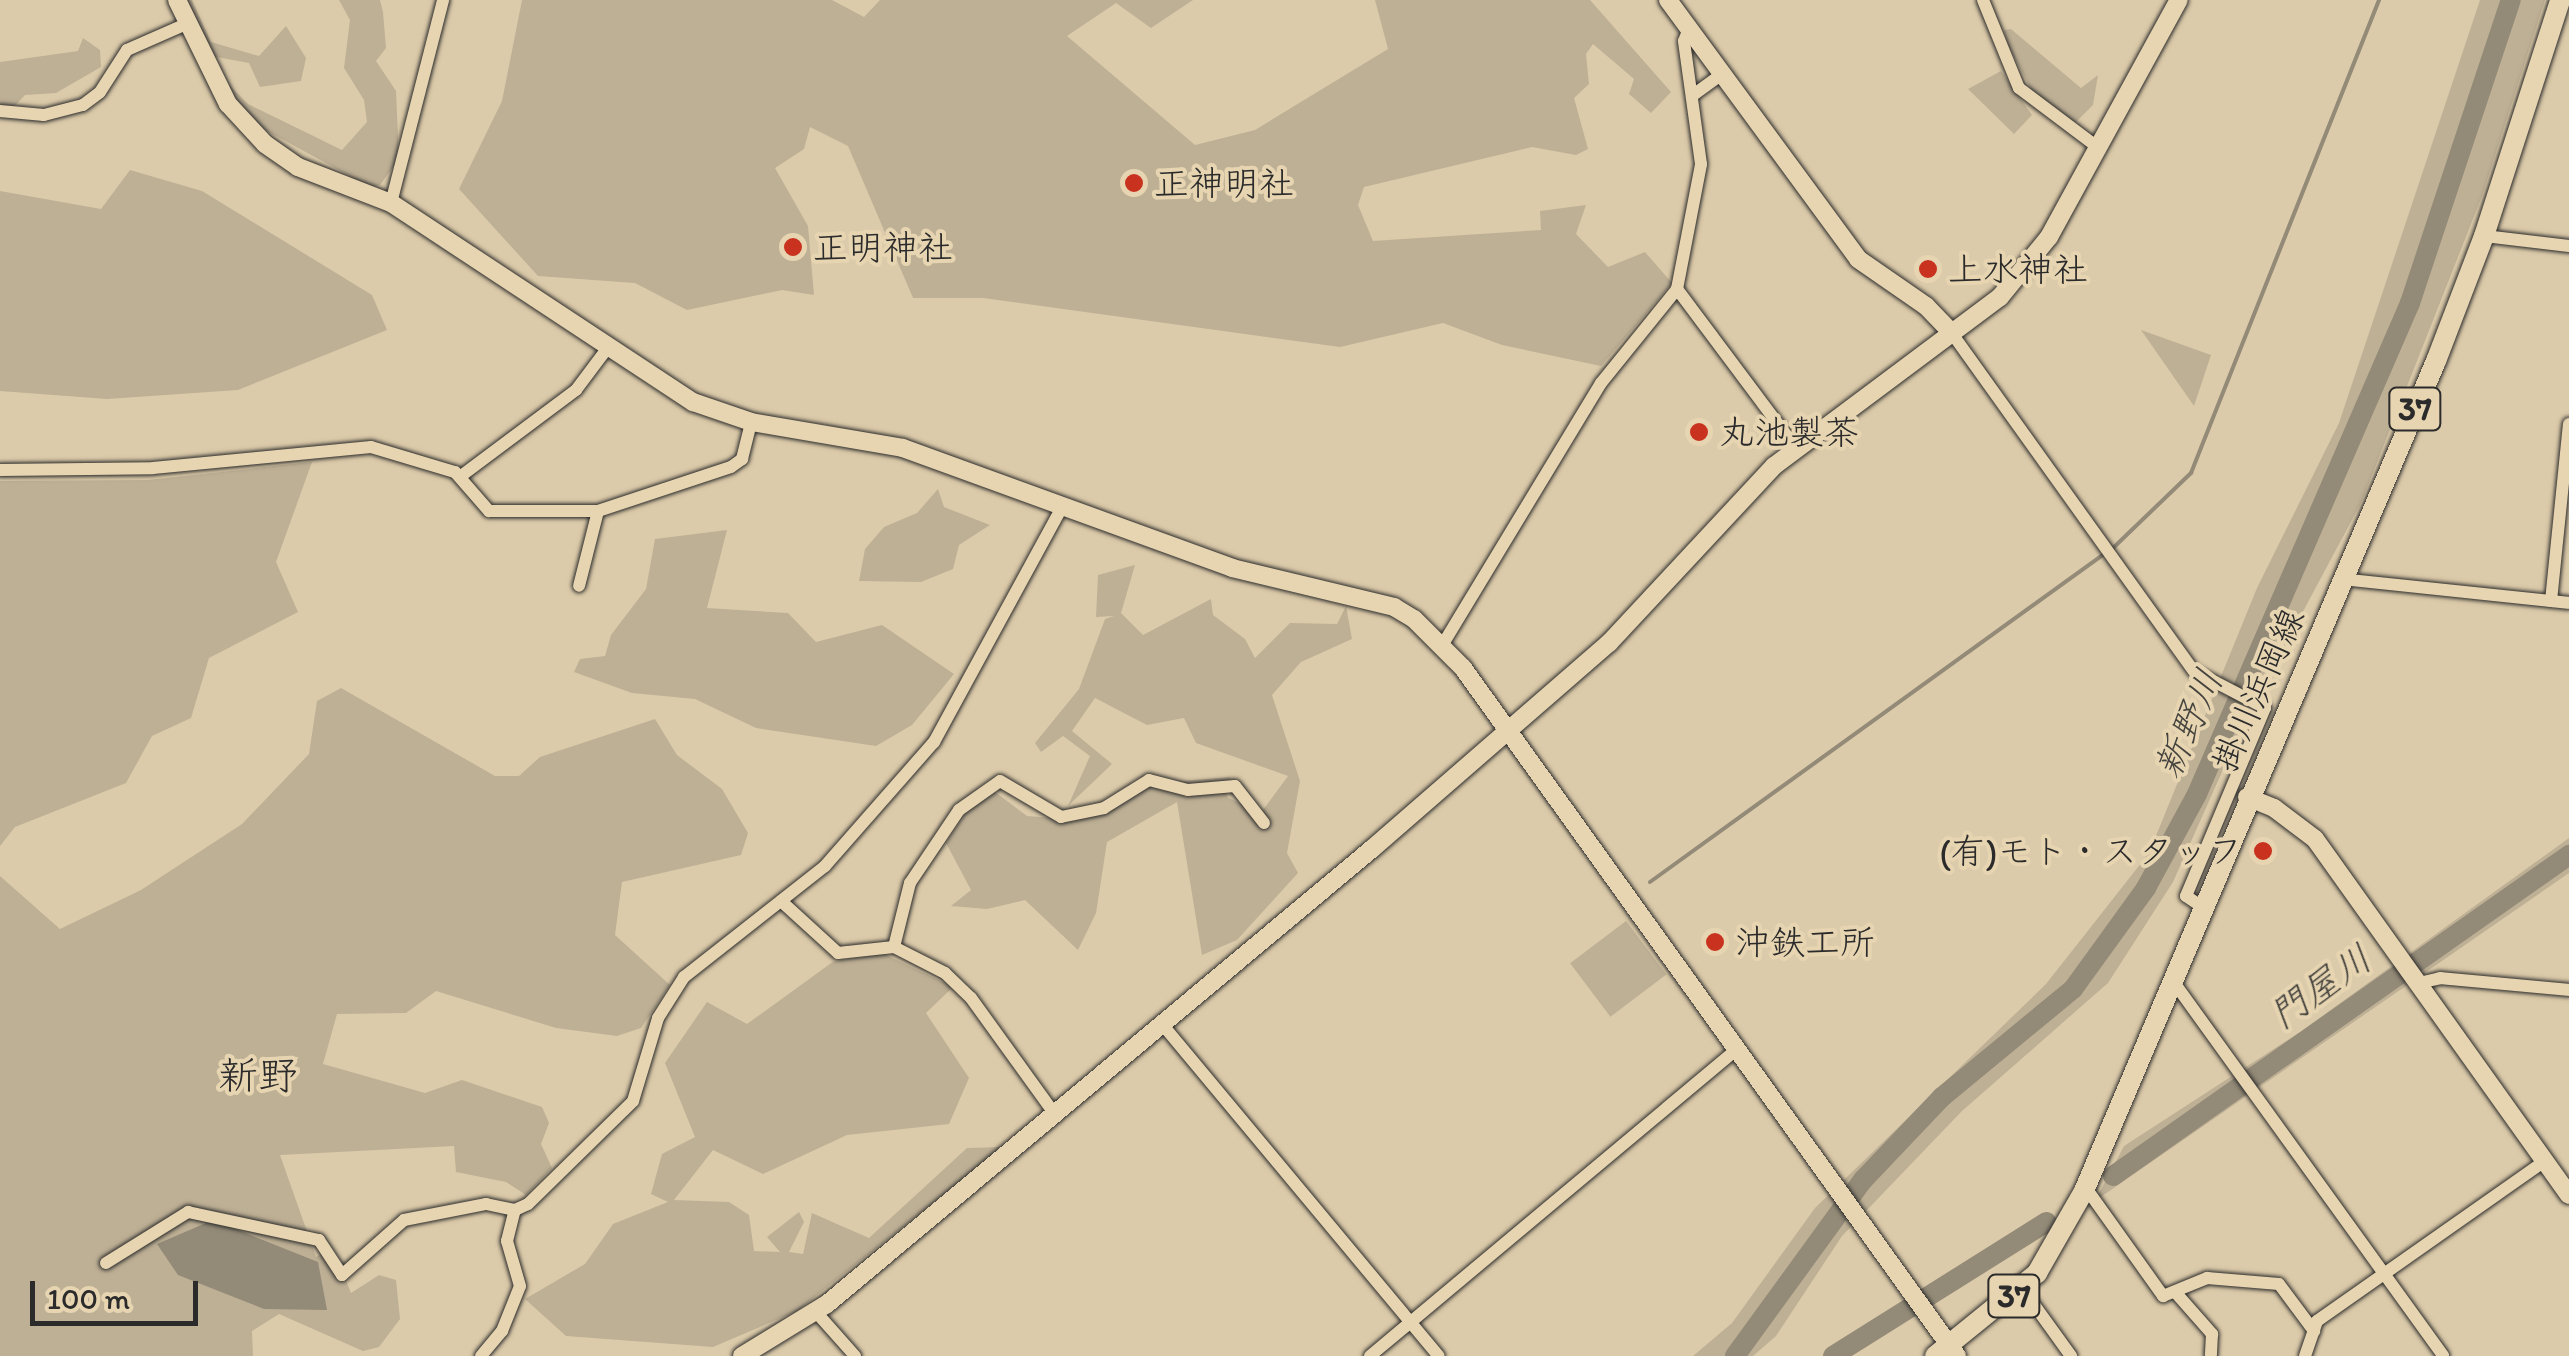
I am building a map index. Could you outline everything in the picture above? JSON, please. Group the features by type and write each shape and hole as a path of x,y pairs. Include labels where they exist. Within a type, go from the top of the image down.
{"main road":[{"name":"掛川浜岡線","path":"1947,1353 2022,1288 2055,1250 2086,1188 2173,981 2200,906 2484,236 2560,0"}],"street":[{"path":"177,0 228,104 264,144 298,167 391,203 693,402 751,422 903,448 1232,568 1394,607 1443,644 1857,1220 1947,1353"},
{"path":"391,203 444,0"},
{"path":"1668,0 1858,259 1926,306 1951,332 2194,672 2265,708 2186,896 2200,906"},
{"path":"1983,0 2020,88 2096,146"},
{"path":"742,1356 816,1312 1509,732 1609,643 1796,448 2000,297 2035,260 2178,0"},
{"path":"0,111 44,116 83,105 100,92 127,50 186,24"},
{"path":"1443,644 1601,383 1678,288 1701,164 1684,41 1690,26"},
{"path":"1693,95 1722,74"},
{"path":"2484,236 2569,246"},
{"path":"1678,288 1796,448"},
{"path":"462,476 576,390 609,346"},
{"path":"0,470 153,468 372,447 462,476 489,511 598,512 731,468 742,458 751,422"},
{"path":"2550,601 2569,424"},
{"path":"482,1356 502,1331 520,1286 507,1241 514,1210 619,1119 633,1101 658,1018 684,978 825,866 934,742 1062,507"},
{"path":"580,586 598,512"},
{"path":"2341,579 2569,602"},
{"path":"894,947 910,884 959,810 1000,780 1061,817 1104,808 1149,780 1188,790 1235,786 1264,823"},
{"path":"2247,798 2274,808 2316,839 2569,1195"},
{"path":"781,902 838,953 894,947 945,973 971,998 1054,1113"},
{"path":"2419,984 2440,978 2569,990"},
{"path":"2173,981 2443,1356"},
{"path":"1162,1024 1439,1356"},
{"path":"1370,1356 1735,1050"},
{"path":"2304,1356 2318,1322 2545,1161"},
{"path":"2086,1188 2163,1296 2207,1278 2280,1284 2314,1331"},
{"path":"106,1263 188,1212 318,1240 342,1275 404,1220 486,1204 514,1210"},
{"path":"2022,1288 2071,1356"},
{"path":"2176,1293 2212,1334 2211,1356"},
{"path":"816,1312 855,1356"}],"shaded area":[{"path":"182,0 192,0 211,42 259,56 286,26 306,58 301,81 260,87 249,63 211,56"},
{"path":"339,0 380,0 383,12 386,48 376,61 396,91 399,159 380,185 370,187 256,125 212,67 248,104 342,150 367,122 364,100 344,68 350,20"},
{"path":"522,0 832,0 864,17 880,0 1193,0 1151,28 1116,3 1067,36 1195,145 1255,130 1388,49 1375,0 1590,0 1671,92 1651,113 1629,94 1634,79 1593,44 1586,54 1589,84 1574,98 1588,149 1576,155 1532,147 1364,187 1358,205 1373,241 1541,230 1540,211 1586,205 1576,234 1608,267 1645,252 1672,283 1601,366 1502,345 1443,323 1340,347 983,298 913,298 848,146 810,127 804,149 775,168 808,226 814,295 782,290 687,310 635,283 538,276 459,189 502,101"},
{"path":"2480,0 2545,0 2482,196 2361,503 2246,718 2173,882 2108,983 1962,1111 1842,1236 1776,1336 1753,1356 1693,1356 1732,1323 1815,1208 2046,984 2149,853 2257,588 2339,423"},
{"path":"2011,29 2081,88 2098,75 2093,105 2076,122 2059,116 2032,91 2008,45 2004,30"},
{"path":"83,38 100,50 101,67 56,93 25,95 9,112 0,108 0,62 78,51"},
{"path":"2001,71 2032,115 2014,134 1968,89"},
{"path":"130,170 202,191 372,295 387,330 238,390 107,399 0,391 0,191 101,209"},
{"path":"2141,330 2211,355 2194,406"},
{"path":"312,462 276,562 298,612 209,658 191,718 152,736 126,783 15,827 0,846 0,481 148,480"},
{"path":"938,489 944,507 990,525 959,545 953,569 921,582 859,581 865,549 884,527 917,513"},
{"path":"727,530 707,608 788,613 816,642 882,625 954,674 912,725 876,746 756,728 695,699 632,693 574,672 580,659 605,656 611,635 646,589 655,539"},
{"path":"1135,565 1121,613 1143,635 1211,599 1213,615 1245,639 1255,658 1290,623 1337,624 1346,606 1352,639 1301,662 1272,695 1300,781 1287,853 1298,873 1237,940 1202,955 1177,802 1107,842 1096,913 1078,950 1025,900 987,909 951,906 971,890 946,843 967,811 995,792 1027,816 1066,819 1089,815 1134,785 1230,777 1227,797 1260,814 1288,776 1196,743 1184,718 1147,725 1095,698 1072,731 1112,764 1068,806 1090,756 1063,736 1041,752 1035,743 1079,689 1105,619 1114,616 1096,617 1098,575"},
{"path":"341,688 495,776 519,776 540,757 655,719 677,755 722,789 748,833 741,855 622,882 615,935 670,985 641,1028 617,1036 556,1028 436,991 406,1013 337,1014 323,1064 425,1093 462,1080 542,1107 549,1123 541,1144 552,1168 526,1195 506,1182 456,1172 454,1146 280,1155 316,1257 326,1251 339,1263 351,1293 379,1275 396,1280 400,1319 379,1347 363,1351 279,1314 252,1331 253,1356 0,1356 0,876 60,929 141,890 242,824 309,754 317,701"},
{"path":"2569,838 2569,873 2095,1201 2124,1146 2300,1032"},
{"path":"1626,921 1666,975 1610,1017 1570,963"},
{"path":"884,954 953,987 926,1013 969,1078 949,1124 847,1135 763,1174 713,1150 674,1200 729,1202 749,1215 754,1251 780,1252 767,1237 799,1212 804,1222 789,1252 803,1254 812,1213 869,1238 967,1148 1003,1147 797,1311 713,1347 566,1336 525,1299 585,1264 613,1224 668,1202 651,1194 662,1154 695,1137 665,1063 707,1002 747,1024 834,961"},
{"path":"213,1220 318,1262 327,1310 264,1309 178,1275 157,1244"}],"waterway":[{"path":"2112,549 2191,473 2379,0"},
{"name":"新野川","path":"1735,1356 1863,1180 1942,1097 2073,989 2146,888 2197,794 2410,303 2511,0"},
{"path":"1650,882 2104,554"},
{"name":"門屋川","path":"2113,1176 2569,855"},
{"name":"門屋川","path":"1833,1356 2047,1222"}],"place":[{"name":"正神明社","path":"1134,183"},
{"name":"正明神社","path":"793,247"},
{"name":"上水神社","path":"1928,269"},
{"name":"丸池製茶","path":"1699,432"},
{"name":"(有)モト・スタッフ","path":"2263,851"},
{"name":"沖鉄工所","path":"1715,942"}],"district":[{"name":"新野","path":"258,1075"}]}
